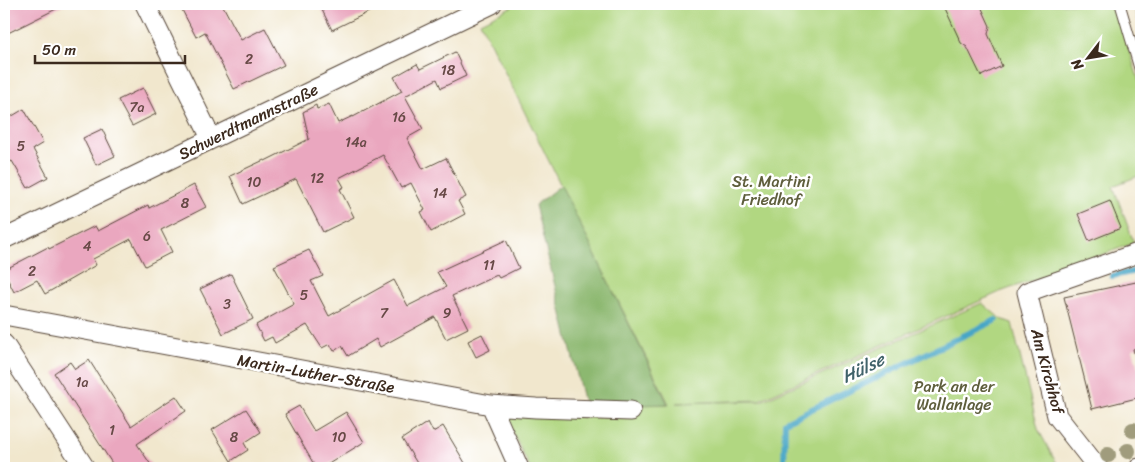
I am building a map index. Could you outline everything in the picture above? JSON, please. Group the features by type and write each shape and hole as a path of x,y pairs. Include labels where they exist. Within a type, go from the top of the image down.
{"street":[{"path":"145,4 211,138"},
{"name":"Schwerdtmannstraße","path":"4,239 492,4"},
{"name":"Am Kirchhof","path":"1098,468 1057,416 1027,292 1141,252"},
{"name":"Martin-Luther-Straße","path":"4,315 491,405 563,410 631,411"},
{"path":"4,344 85,468"},
{"path":"491,405 519,468"}],"lane":[{"path":"1120,4 1141,75"}],"green space":[{"name":"St. Martini Friedhof","path":"517,4 1114,4 1141,87 1141,175 1113,186 1134,243 1000,292 759,400 676,403 761,401 982,303 1001,319 1012,323 1038,429 1059,468 530,468 505,417 632,417 634,405 669,404 480,22"},
{"path":"1133,4 1141,4 1141,29"},
{"path":"561,185 668,404 584,403 535,205"}],"building":[{"path":"4,4 66,4 4,35"},
{"path":"179,4 222,4 241,40 265,28 284,65 234,89 205,32 196,37"},
{"path":"319,4 385,4 332,30"},
{"path":"943,4 980,4 990,26 988,34 1002,66 981,76 967,47 961,43"},
{"path":"455,52 466,76 441,88 437,79 405,96 423,129 407,138 423,169 446,158 466,197 458,201 465,214 431,232 421,212 425,210 411,183 401,188 383,155 339,178 344,187 340,189 354,217 323,232 296,179 243,204 230,176 309,139 303,112 316,105 317,109 329,104 338,123 402,91 394,77 417,64 420,69"},
{"path":"143,88 156,114 132,126 118,100"},
{"path":"24,109 43,143 33,149 48,177 28,188 4,150 4,121"},
{"path":"102,129 115,156 96,165 83,138"},
{"path":"194,185 206,207 161,230 172,252 145,266 131,239 93,259 96,265 45,294 37,280 14,292 4,270 48,247 49,249 95,226 98,231 148,205 149,208"},
{"path":"1110,201 1121,228 1089,241 1078,214"},
{"path":"506,240 519,268 499,278 497,275 452,296 468,328 446,339 435,317 380,347 376,339 348,356 342,346 334,351 330,344 322,348 307,325 275,343 272,337 264,341 256,325 294,304 274,266 309,250 323,276 311,281 329,316 394,280 408,306 446,287 437,272"},
{"path":"231,274 253,319 223,334 200,289"},
{"path":"1141,281 1141,347 1133,349 1141,380 1141,397 1092,409 1064,297"},
{"path":"482,334 490,350 476,357 468,341"},
{"path":"89,360 131,426 176,396 186,411 137,444 153,468 115,468 54,373 70,362 75,369"},
{"path":"299,406 314,431 346,412 364,442 322,468 316,468 285,414"},
{"path":"246,409 261,432 244,443 248,450 231,461 212,430"},
{"path":"428,422 433,432 443,426 468,468 420,468 402,439"}],"waterway":[{"name":"Hülse","path":"1112,276 1141,270"},
{"name":"Hülse","path":"784,468 785,422 996,320"}],"park label":[{"name":"Park an der Wallanlage","path":"954,395"}]}
